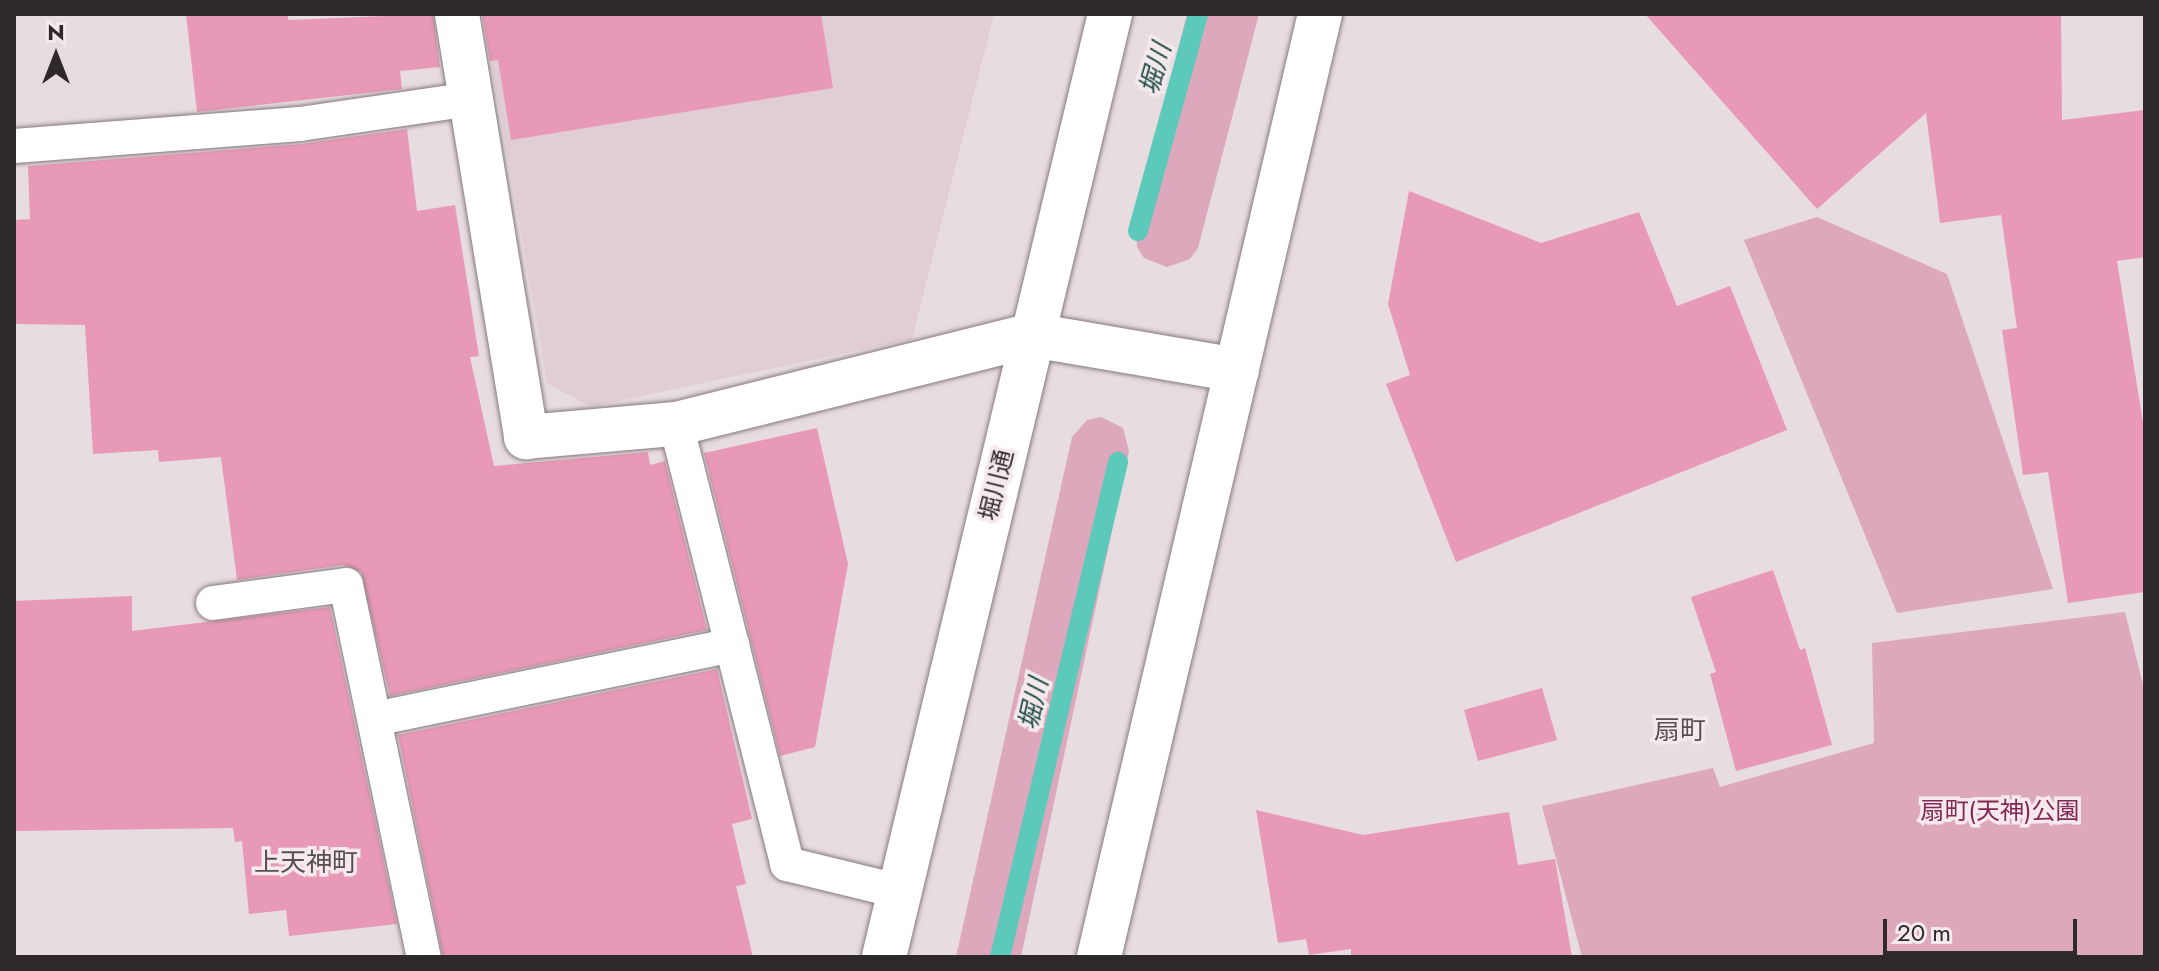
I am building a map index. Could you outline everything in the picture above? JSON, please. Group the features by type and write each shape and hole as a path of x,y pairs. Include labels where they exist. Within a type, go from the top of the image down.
{"main road":[{"path":"457,14 526,437 676,424 1032,335 1237,370"},
{"name":"堀川通","path":"884,957 1110,14"},
{"path":"1099,957 1320,14"}],"lane":[{"path":"14,146 300,124 471,99"},
{"path":"676,424 787,864 898,891"},
{"path":"213,603 346,585 424,957"},
{"path":"375,719 732,645"}],"shaded area":[{"path":"483,14 994,14 912,339 590,407 547,383"}],"green space":[{"path":"1187,14 1259,14 1198,248 1190,259 1167,267 1144,258 1137,247 1135,219"},
{"path":"1817,217 1947,274 2053,589 1897,613 1744,240"},
{"path":"1101,417 1123,428 1129,451 1021,957 956,957 1072,437 1087,420"},
{"name":"扇町(天神)公園","path":"2125,612 2145,693 2145,957 1582,957 1542,806 1713,768 1720,787 1874,743 1872,643"}],"building":[{"path":"186,14 288,14 288,20 433,14 440,67 400,71 402,89 197,112"},
{"path":"482,14 821,14 833,88 511,140 498,60 490,61"},
{"path":"1645,14 2061,14 2062,120 2145,110 2145,257 2117,261 2145,435 2145,592 2068,603 2048,472 2023,475 2002,330 2017,328 2001,215 1940,223 1926,113 1817,209"},
{"path":"407,129 417,211 455,205 479,356 470,357 494,466 648,452 650,465 665,461 707,630 390,696 361,572 343,565 237,580 221,457 159,462 158,450 93,454 85,325 14,324 14,220 30,219 28,166 302,144"},
{"path":"1409,191 1541,243 1639,212 1677,306 1730,286 1787,430 1456,562 1386,384 1410,375 1388,304"},
{"path":"817,428 848,564 815,747 780,756 704,453"},
{"path":"1773,570 1800,650 1805,648 1832,745 1736,771 1710,674 1716,672 1691,597"},
{"path":"132,596 132,631 330,607 397,924 289,936 286,910 249,914 242,841 235,842 233,828 14,831 14,601"},
{"path":"717,669 752,819 732,824 746,884 736,886 753,957 443,957 398,735"},
{"path":"1542,688 1557,740 1478,761 1464,710"},
{"path":"1256,810 1363,835 1509,812 1518,865 1555,859 1572,957 1351,957 1351,949 1309,955 1306,939 1278,943"}],"waterway":[{"name":"堀川","path":"1138,231 1198,14"},
{"name":"堀川","path":"1000,957 1118,462"}],"district":[{"name":"扇町","path":"1680,731"},
{"name":"上天神町","path":"306,863"}]}
